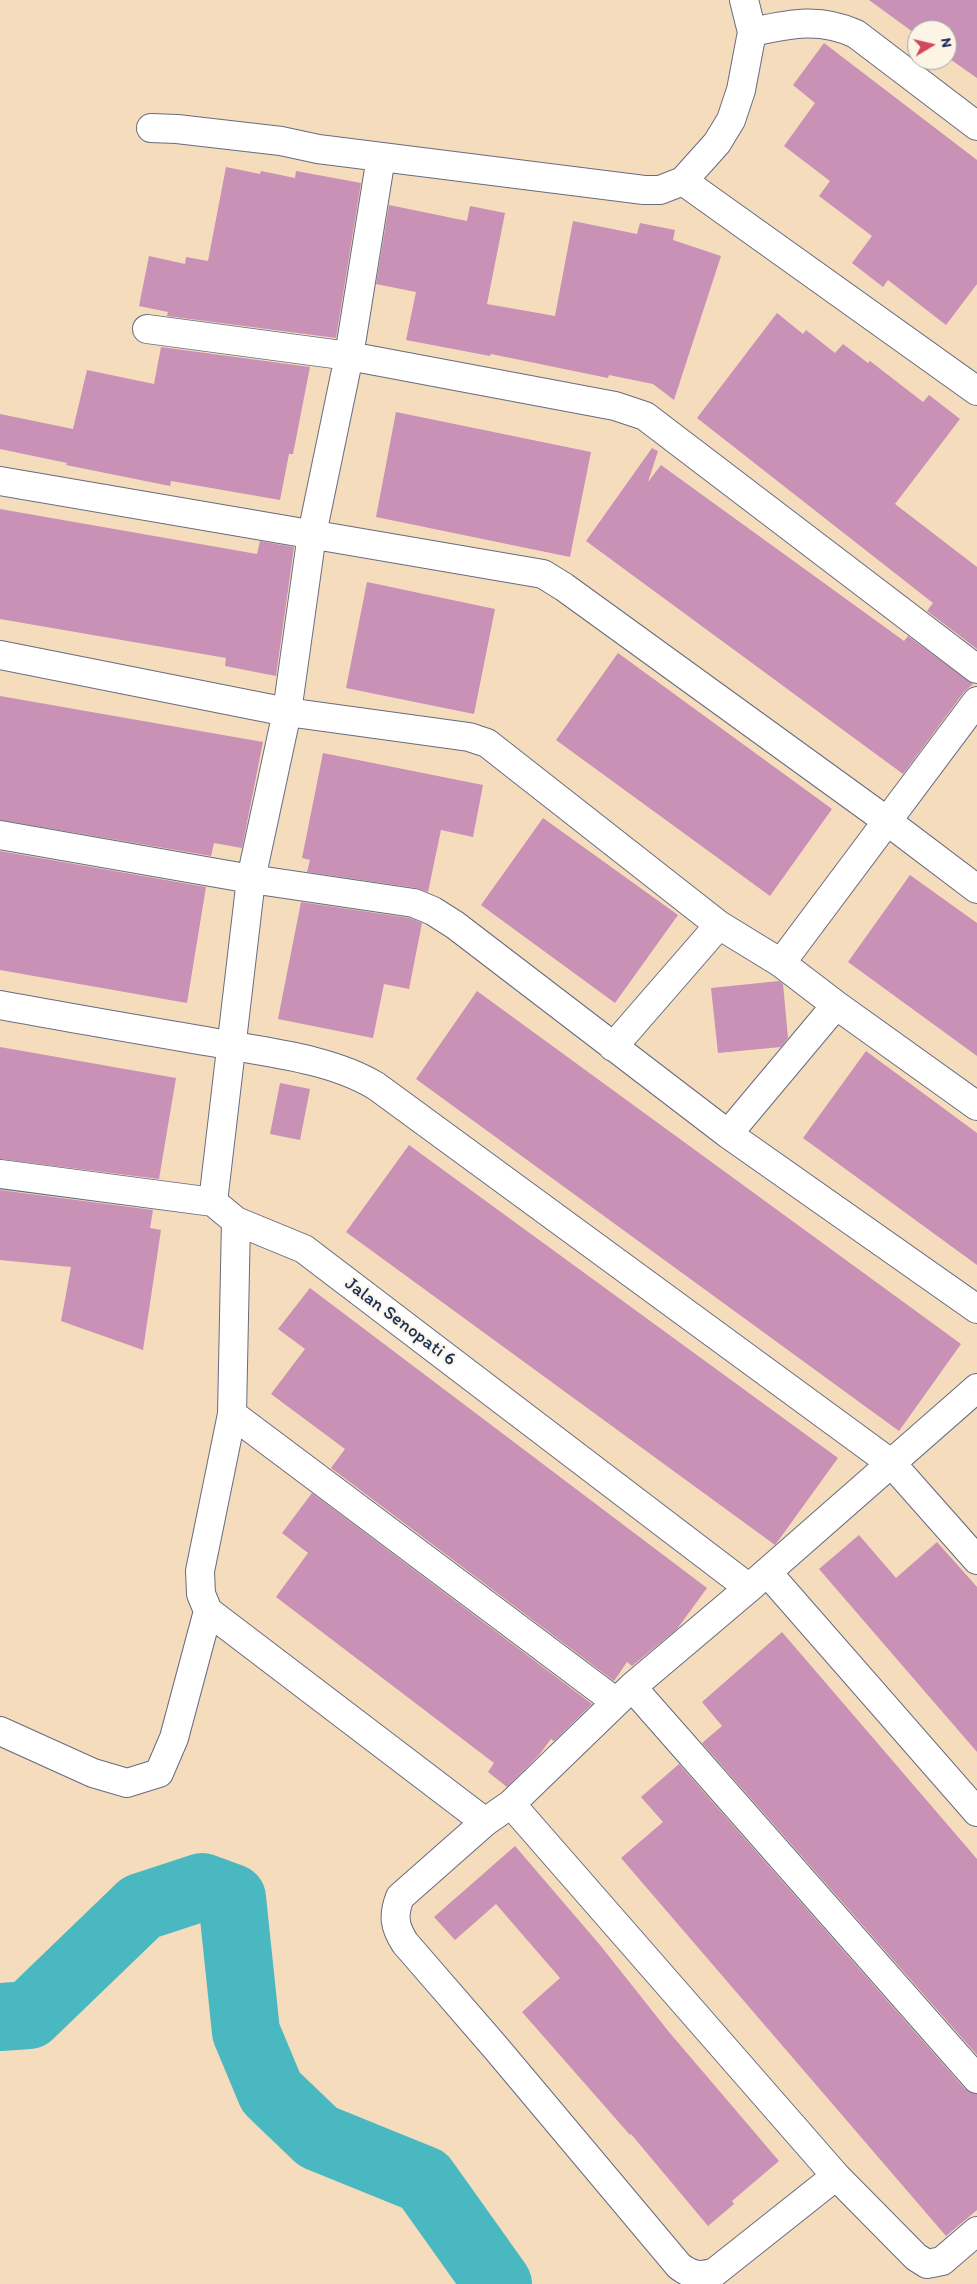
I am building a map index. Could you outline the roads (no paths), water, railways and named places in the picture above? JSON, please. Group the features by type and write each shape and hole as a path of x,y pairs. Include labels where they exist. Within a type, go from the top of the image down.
{"street":[{"path":"151,128 177,129 280,141 318,149 644,190 660,190 684,181 717,144 731,120 741,90 752,32 744,0"},
{"path":"752,32 795,24 821,23 839,27 856,34 977,126"},
{"path":"0,1174 213,1202 251,879 287,712 312,534 349,356 381,157"},
{"path":"684,181 977,391"},
{"path":"146,329 349,356 615,406 645,416 977,669"},
{"path":"0,481 543,574 564,587 887,821 977,889"},
{"path":"0,654 287,712 469,737 487,743 719,925 781,963 836,1005 977,1106"},
{"path":"781,963 977,701"},
{"path":"0,836 251,879 414,903 434,911 455,925 728,1134 977,1310"},
{"path":"613,1047 719,925"},
{"path":"0,1005 336,1066 357,1074 892,1464 977,1560"},
{"path":"728,1134 836,1005"},
{"name":"Jalan Senopati 6","path":"213,1202 236,1221 304,1249 758,1580 977,1812"},
{"path":"236,1221 232,1414 200,1571 201,1594 208,1611 486,1822"},
{"path":"836,2176 716,2272 701,2277 689,2274 678,2266 496,2048 405,1943 397,1931 394,1921 395,1909 400,1897 486,1822 511,1804 624,1695 892,1464 977,1388"},
{"path":"232,1414 624,1695 977,2079"},
{"path":"0,1730 93,1772 127,1783 159,1774 174,1738 208,1611"},
{"path":"511,1804 836,2176 916,2257 927,2264 942,2261 977,2231"}],"waterway":[{"path":"0,2017 29,2015 141,1907 202,1887 232,1898 246,2032 271,2092 318,2137 424,2180 498,2284"}]}
